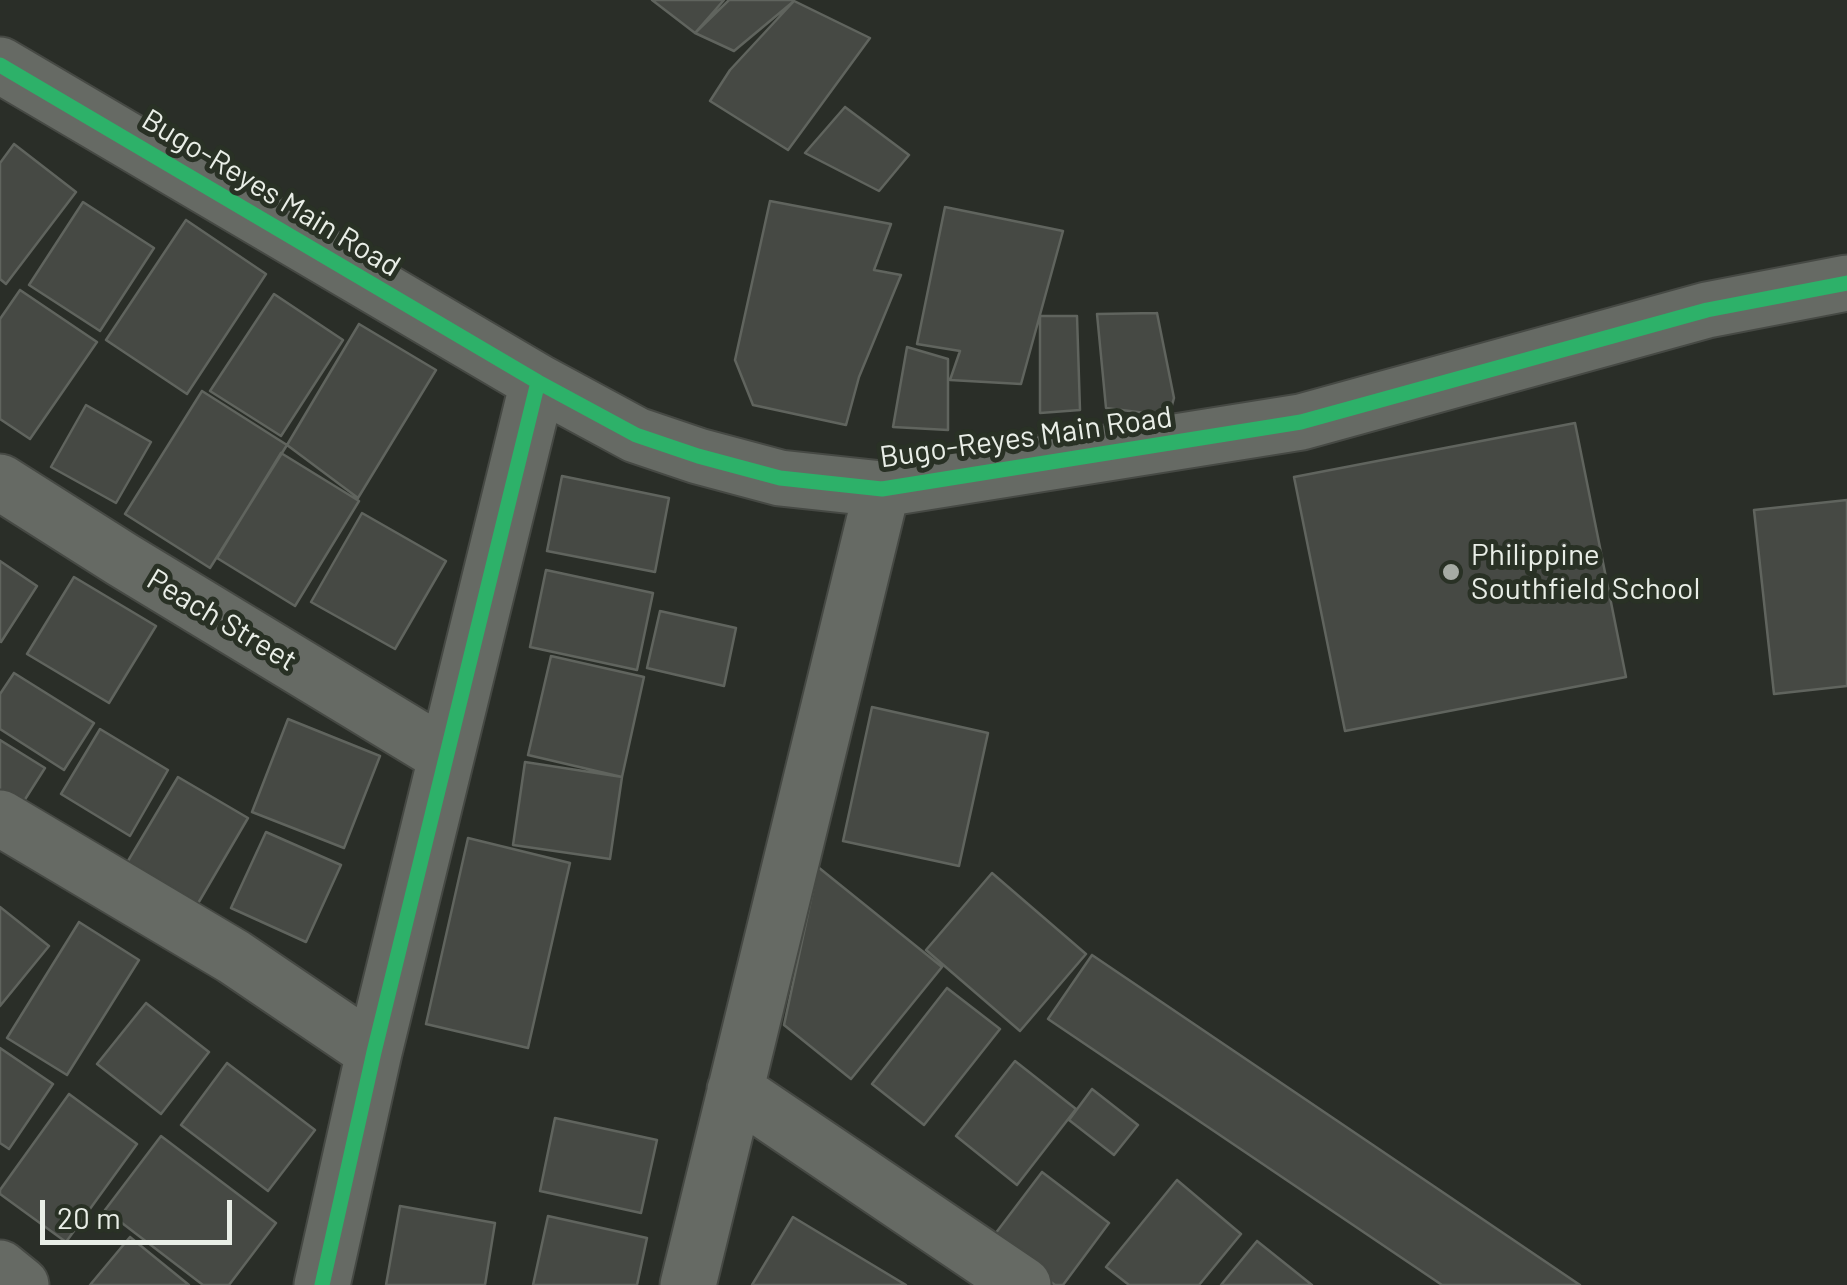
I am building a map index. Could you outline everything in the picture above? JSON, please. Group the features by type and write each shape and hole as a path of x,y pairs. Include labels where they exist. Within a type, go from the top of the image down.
{"street":[{"name":"Bugo-Reyes Main Road","path":"0,65 538,382 636,435 780,478 882,490 1301,422 1707,310 1847,283"},
{"path":"322,1285 374,1052 538,382"},
{"name":"Peach Street","path":"0,482 446,756"},
{"path":"688,1285 882,490"},
{"path":"0,818 234,957 374,1052"},
{"path":"735,1090 1023,1285"},
{"path":"0,1268 21,1285"}],"building":[{"path":"652,0 724,0 695,33"},
{"path":"729,0 794,1 734,51 695,33"},
{"path":"794,1 870,38 788,150 710,101 730,70"},
{"path":"845,107 909,155 879,191 805,153"},
{"path":"14,144 76,192 6,284 0,279 0,163"},
{"path":"770,201 891,224 874,270 901,275 859,377 846,425 753,405 735,360"},
{"path":"83,202 154,248 100,331 29,285"},
{"path":"945,207 1063,231 1021,384 950,380 960,351 917,344"},
{"path":"186,220 266,274 187,394 106,340"},
{"path":"20,290 97,342 30,439 0,419 0,319"},
{"path":"274,294 343,340 281,436 210,391"},
{"path":"1157,313 1174,398 1169,416 1106,408 1097,314"},
{"path":"1040,316 1077,316 1080,410 1040,413"},
{"path":"359,324 436,370 358,498 287,445"},
{"path":"907,347 948,359 948,430 893,427"},
{"path":"202,391 287,445 210,568 125,514"},
{"path":"86,405 151,442 116,503 51,467"},
{"path":"1575,423 1626,677 1345,731 1294,477"},
{"path":"281,453 359,501 295,606 217,558"},
{"path":"562,476 669,498 655,572 547,551"},
{"path":"1847,500 1847,686 1774,694 1754,510"},
{"path":"362,513 446,561 395,649 311,602"},
{"path":"0,561 37,586 1,642 0,641"},
{"path":"546,570 653,593 637,670 530,647"},
{"path":"74,577 156,626 109,703 27,654"},
{"path":"660,611 736,628 724,686 647,668"},
{"path":"551,656 644,677 622,777 528,755"},
{"path":"14,673 94,723 64,770 0,729 0,694"},
{"path":"872,707 988,733 959,866 843,841"},
{"path":"288,719 380,756 344,848 252,812"},
{"path":"100,729 168,770 130,836 61,794"},
{"path":"0,740 45,768 17,812 0,801"},
{"path":"525,762 622,777 610,859 513,845"},
{"path":"178,777 248,818 193,912 122,871"},
{"path":"266,832 341,865 306,942 231,908"},
{"path":"468,838 570,863 528,1048 426,1024"},
{"path":"818,867 942,967 851,1079 784,1025"},
{"path":"992,873 1086,954 1020,1031 926,950"},
{"path":"0,907 49,946 0,1006"},
{"path":"79,922 139,960 67,1075 7,1038"},
{"path":"1092,955 1580,1285 1442,1285 1048,1019"},
{"path":"947,988 1000,1029 924,1125 872,1084"},
{"path":"146,1003 209,1052 161,1114 97,1064"},
{"path":"0,1048 53,1084 9,1149 0,1143"},
{"path":"1015,1061 1076,1109 1017,1185 956,1136"},
{"path":"227,1063 315,1130 268,1191 181,1125"},
{"path":"1092,1089 1138,1125 1114,1155 1069,1120"},
{"path":"69,1094 137,1144 66,1242 0,1194 0,1190"},
{"path":"555,1118 657,1140 641,1213 540,1191"},
{"path":"161,1136 276,1223 229,1285 203,1285 105,1210"},
{"path":"1042,1172 1109,1223 1063,1285 1055,1285 992,1238"},
{"path":"1177,1180 1241,1234 1199,1285 1129,1285 1106,1267"},
{"path":"400,1206 495,1223 485,1285 386,1285"},
{"path":"548,1216 647,1238 637,1285 533,1285"},
{"path":"793,1217 906,1285 752,1285"},
{"path":"130,1237 189,1285 90,1285"},
{"path":"1257,1241 1312,1285 1221,1285"}],"cycle path":[{"path":"0,65 538,382 636,435 780,478 882,489 1301,422 1707,310 1847,283"},
{"path":"322,1285 374,1052 538,382"}],"place":[{"name":"Philippine Southfield School","path":"1451,572"}]}
